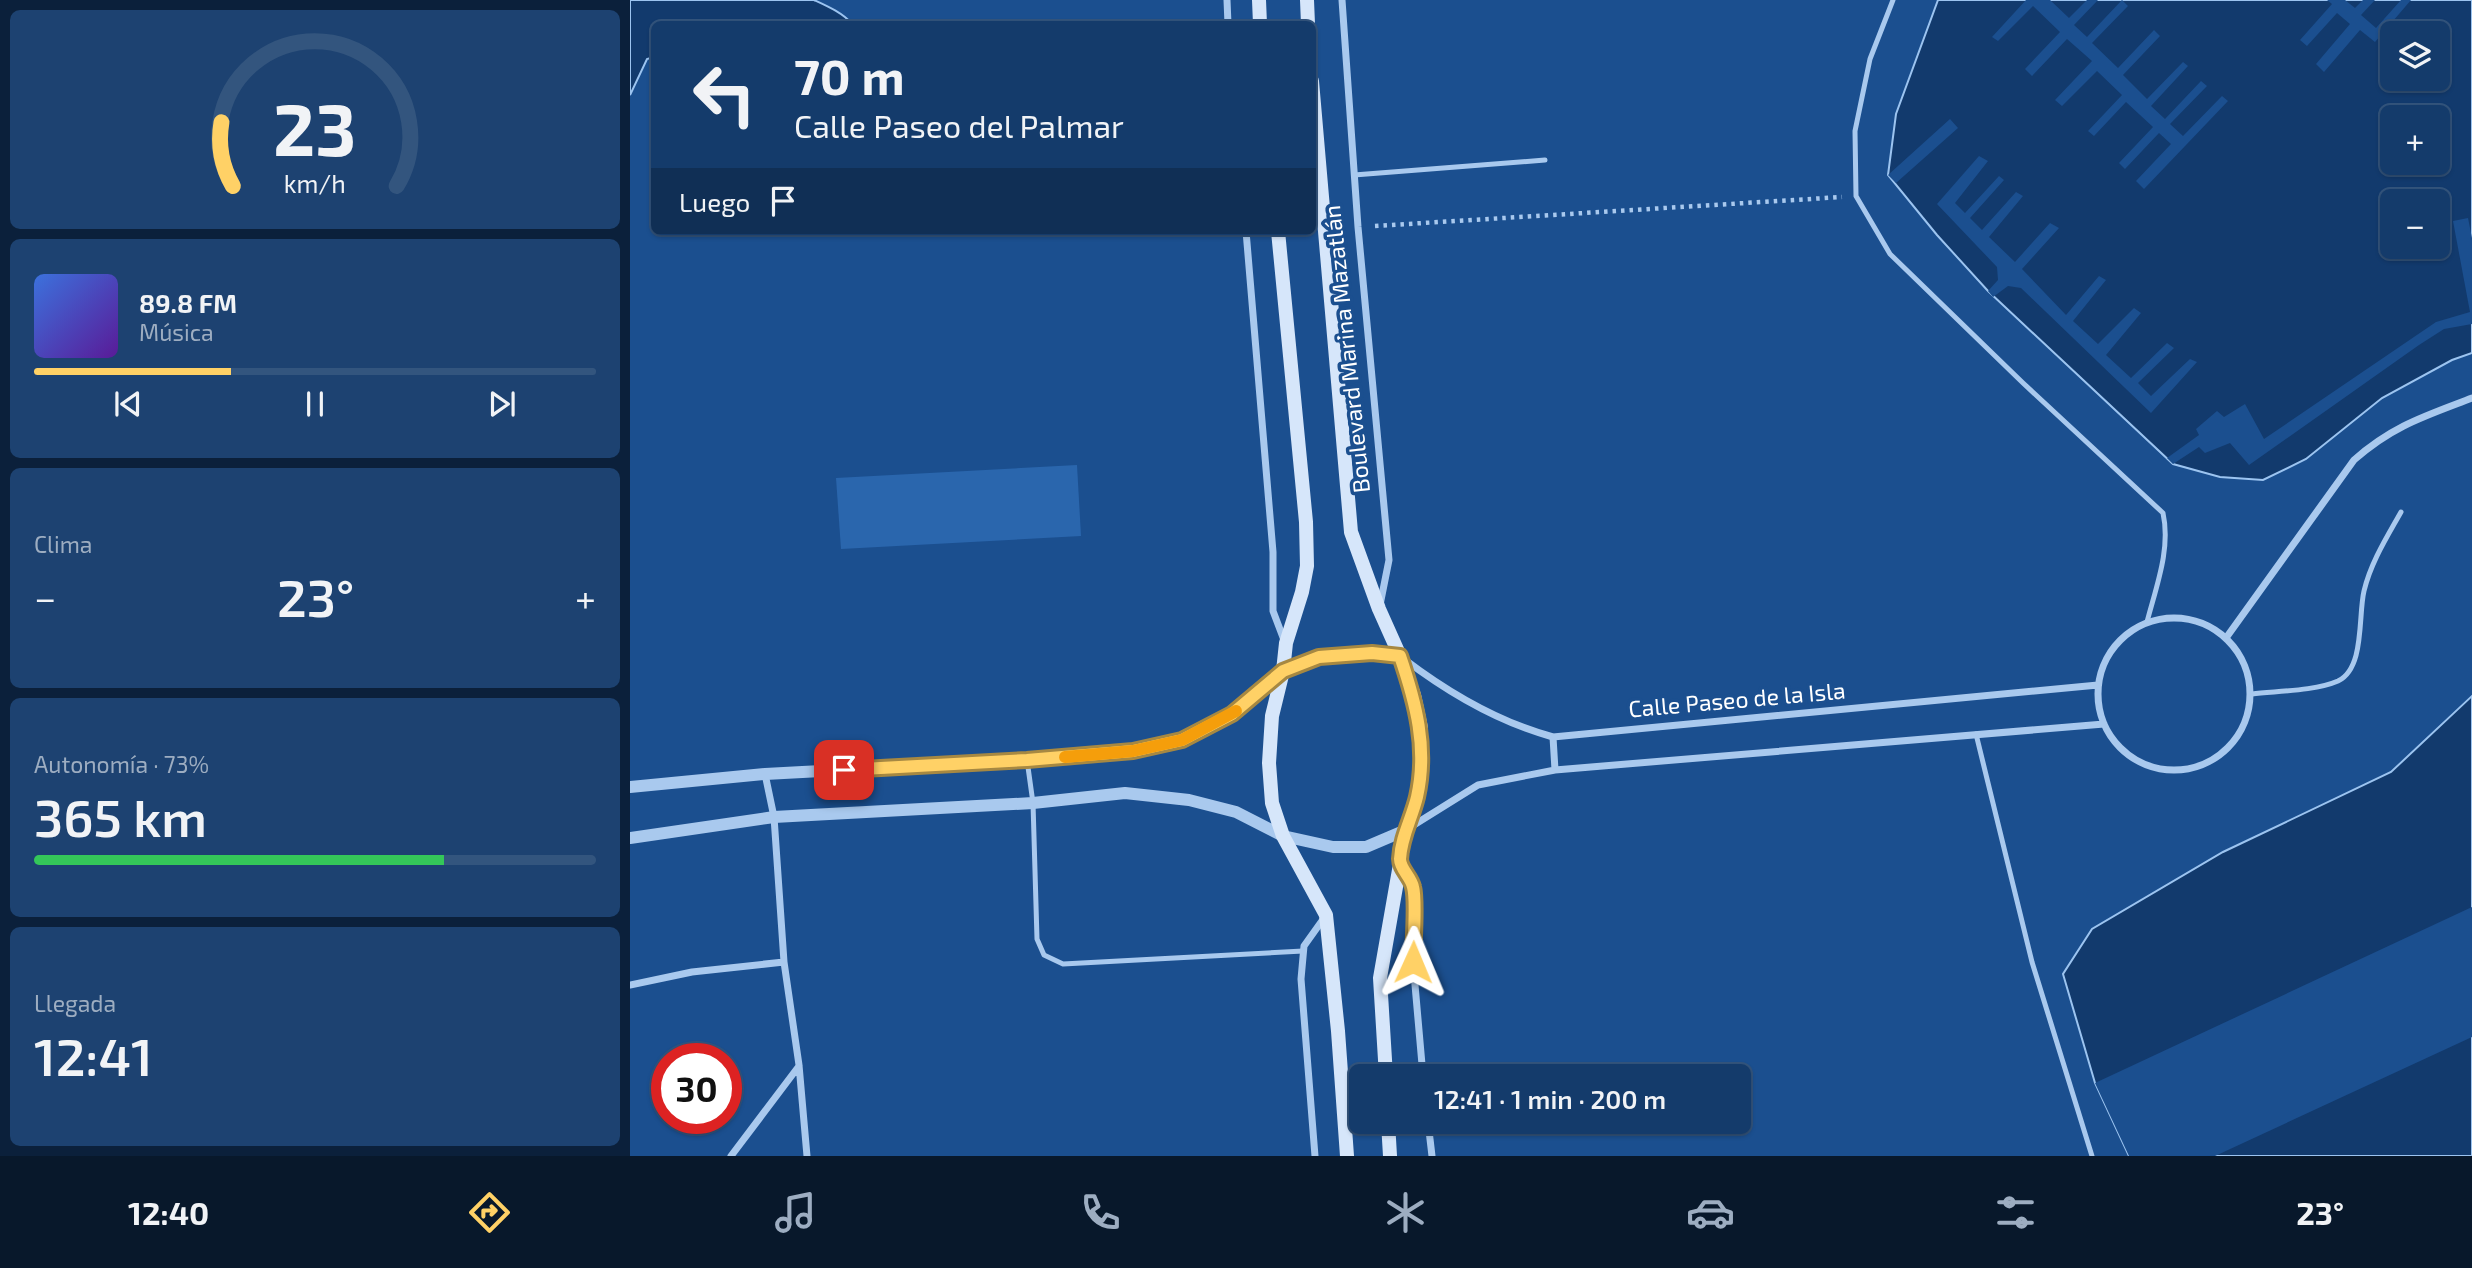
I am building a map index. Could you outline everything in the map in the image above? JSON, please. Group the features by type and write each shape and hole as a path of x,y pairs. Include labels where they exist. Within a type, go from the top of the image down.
{"main road":[{"path":"1259,0 1260,21"},
{"path":"1307,0 1308,21"},
{"name":"Boulevard Marina Mazatlán","path":"1316,127 1351,533 1379,609 1400,656 1414,695 1421,728 1417,797 1405,830 1380,978 1385,1064"},
{"path":"1278,235 1307,566 1286,643 1283,671 1272,716 1269,763 1272,803 1283,836 1326,915 1347,1156"},
{"path":"1389,1134 1390,1156"}],"street":[{"path":"1227,0 1228,21"},
{"name":"Boulevard Marina Mazatlán","path":"1342,0 1358,227 1389,560 1379,609"},
{"path":"1246,235 1273,552 1273,611 1286,643"},
{"path":"2226,638 2354,460 2373,443 2399,426 2472,398"},
{"path":"2168,618 2189,618 2209,626 2226,638 2242,657 2252,694 2242,729 2228,749 2208,763 2184,770 2160,769 2136,760 2117,745 2104,724 2098,705 2098,685 2103,665 2113,647 2129,632 2147,622 2168,618"},
{"path":"630,787 765,774 1027,760 1133,751 1182,740 1232,714 1283,671 1319,657 1372,653 1400,656"},
{"name":"Calle Paseo de la Isla","path":"1400,656 1434,682 1478,709 1525,729 1553,737 2098,685"},
{"path":"630,838 774,817 1033,803 1125,793 1189,800 1236,812 1283,836 1333,847 1366,847 1405,830 1478,785 1555,770 2104,724"},
{"path":"1553,737 1555,770"},
{"path":"765,774 774,817 785,962 799,1065 807,1156"},
{"path":"1400,861 1414,887 1413,962 1422,1064"},
{"path":"1315,1156 1301,979 1304,946 1326,915"},
{"path":"630,985 692,972 785,962"},
{"path":"731,1156 799,1065"},
{"path":"1429,1134 1432,1156"}],"lane":[{"path":"1893,0 1870,59 1855,131 1856,196 1890,254 2163,513 2166,526 2165,551 2147,622"},
{"path":"1354,174 1545,160"},
{"path":"2252,694 2315,687 2338,681 2350,672 2356,656 2364,592 2372,566 2401,512"},
{"path":"1976,733 2032,962 2092,1156"},
{"path":"1027,760 1033,803 1037,939 1044,955 1063,964 1303,951"}],"path":[{"path":"1358,227 1856,196"}],"water":[{"path":"630,0 814,0 849,21 651,21 651,58 647,59 630,95"},
{"path":"1938,0 2472,0 2472,353 2452,360 2382,398 2306,459 2263,480 2220,477 2173,464 1988,291 1888,175 1896,114"},
{"path":"2472,696 2472,1156 2129,1156 2095,1083 2063,974 2092,929 2223,852 2391,772"}],"pier":[{"path":"2026,0 2050,0 2069,18 2087,0 2098,0 2074,25 2087,37 2122,0 2128,6 2092,43 2118,68 2154,30 2160,36 2123,75 2147,99 2183,62 2188,66 2151,106 2165,119 2201,81 2207,86 2170,124 2183,136 2222,96 2228,101 2144,189 2136,181 2171,144 2159,133 2125,169 2119,163 2153,127 2126,102 2094,136 2088,131 2122,95 2097,71 2062,106 2055,100 2092,61 2067,39 2032,76 2025,69 2060,32 2033,6 1998,41 1992,37"},
{"path":"2327,0 2345,0 2355,8 2363,0 2375,0 2361,15 2376,28 2380,24 2380,36 2375,42 2360,30 2324,72 2316,64 2350,24 2337,13 2307,46 2300,40 2332,4"},
{"path":"2401,0 2411,0 2393,21 2382,21"},
{"path":"1950,119 1958,128 1896,183 1888,175"},
{"path":"1979,156 1988,161 1955,203 1965,213 1999,176 2004,180 1970,218 1982,230 2016,192 2023,196 1989,237 2015,262 2050,223 2059,228 2022,269 2066,315 2099,276 2106,280 2073,321 2098,344 2134,308 2141,313 2106,355 2131,378 2167,343 2174,348 2138,383 2151,396 2190,359 2197,362 2151,413 2021,288 2008,286 1993,297 1988,291 1998,280 1997,267 1937,204"},
{"path":"2468,218 2472,238 2472,324 2444,329 2249,465 2230,443 2205,453 2199,447 2173,464 2167,458 2199,435 2196,429 2217,411 2224,417 2245,404 2264,439 2436,322 2470,312 2453,221"},
{"path":"2472,907 2472,1037 2215,1156 2129,1156 2095,1083"}],"building":[{"path":"1077,465 1081,536 841,549 836,478"}],"slow traffic":[{"path":"1065,757 1133,751 1182,740 1236,711"}],"route":[{"path":"844,770 1133,751 1182,740 1232,714 1283,671 1319,657 1346,653 1400,656 1414,695 1421,728 1417,797 1405,830 1400,861 1414,887 1413,962"}]}
